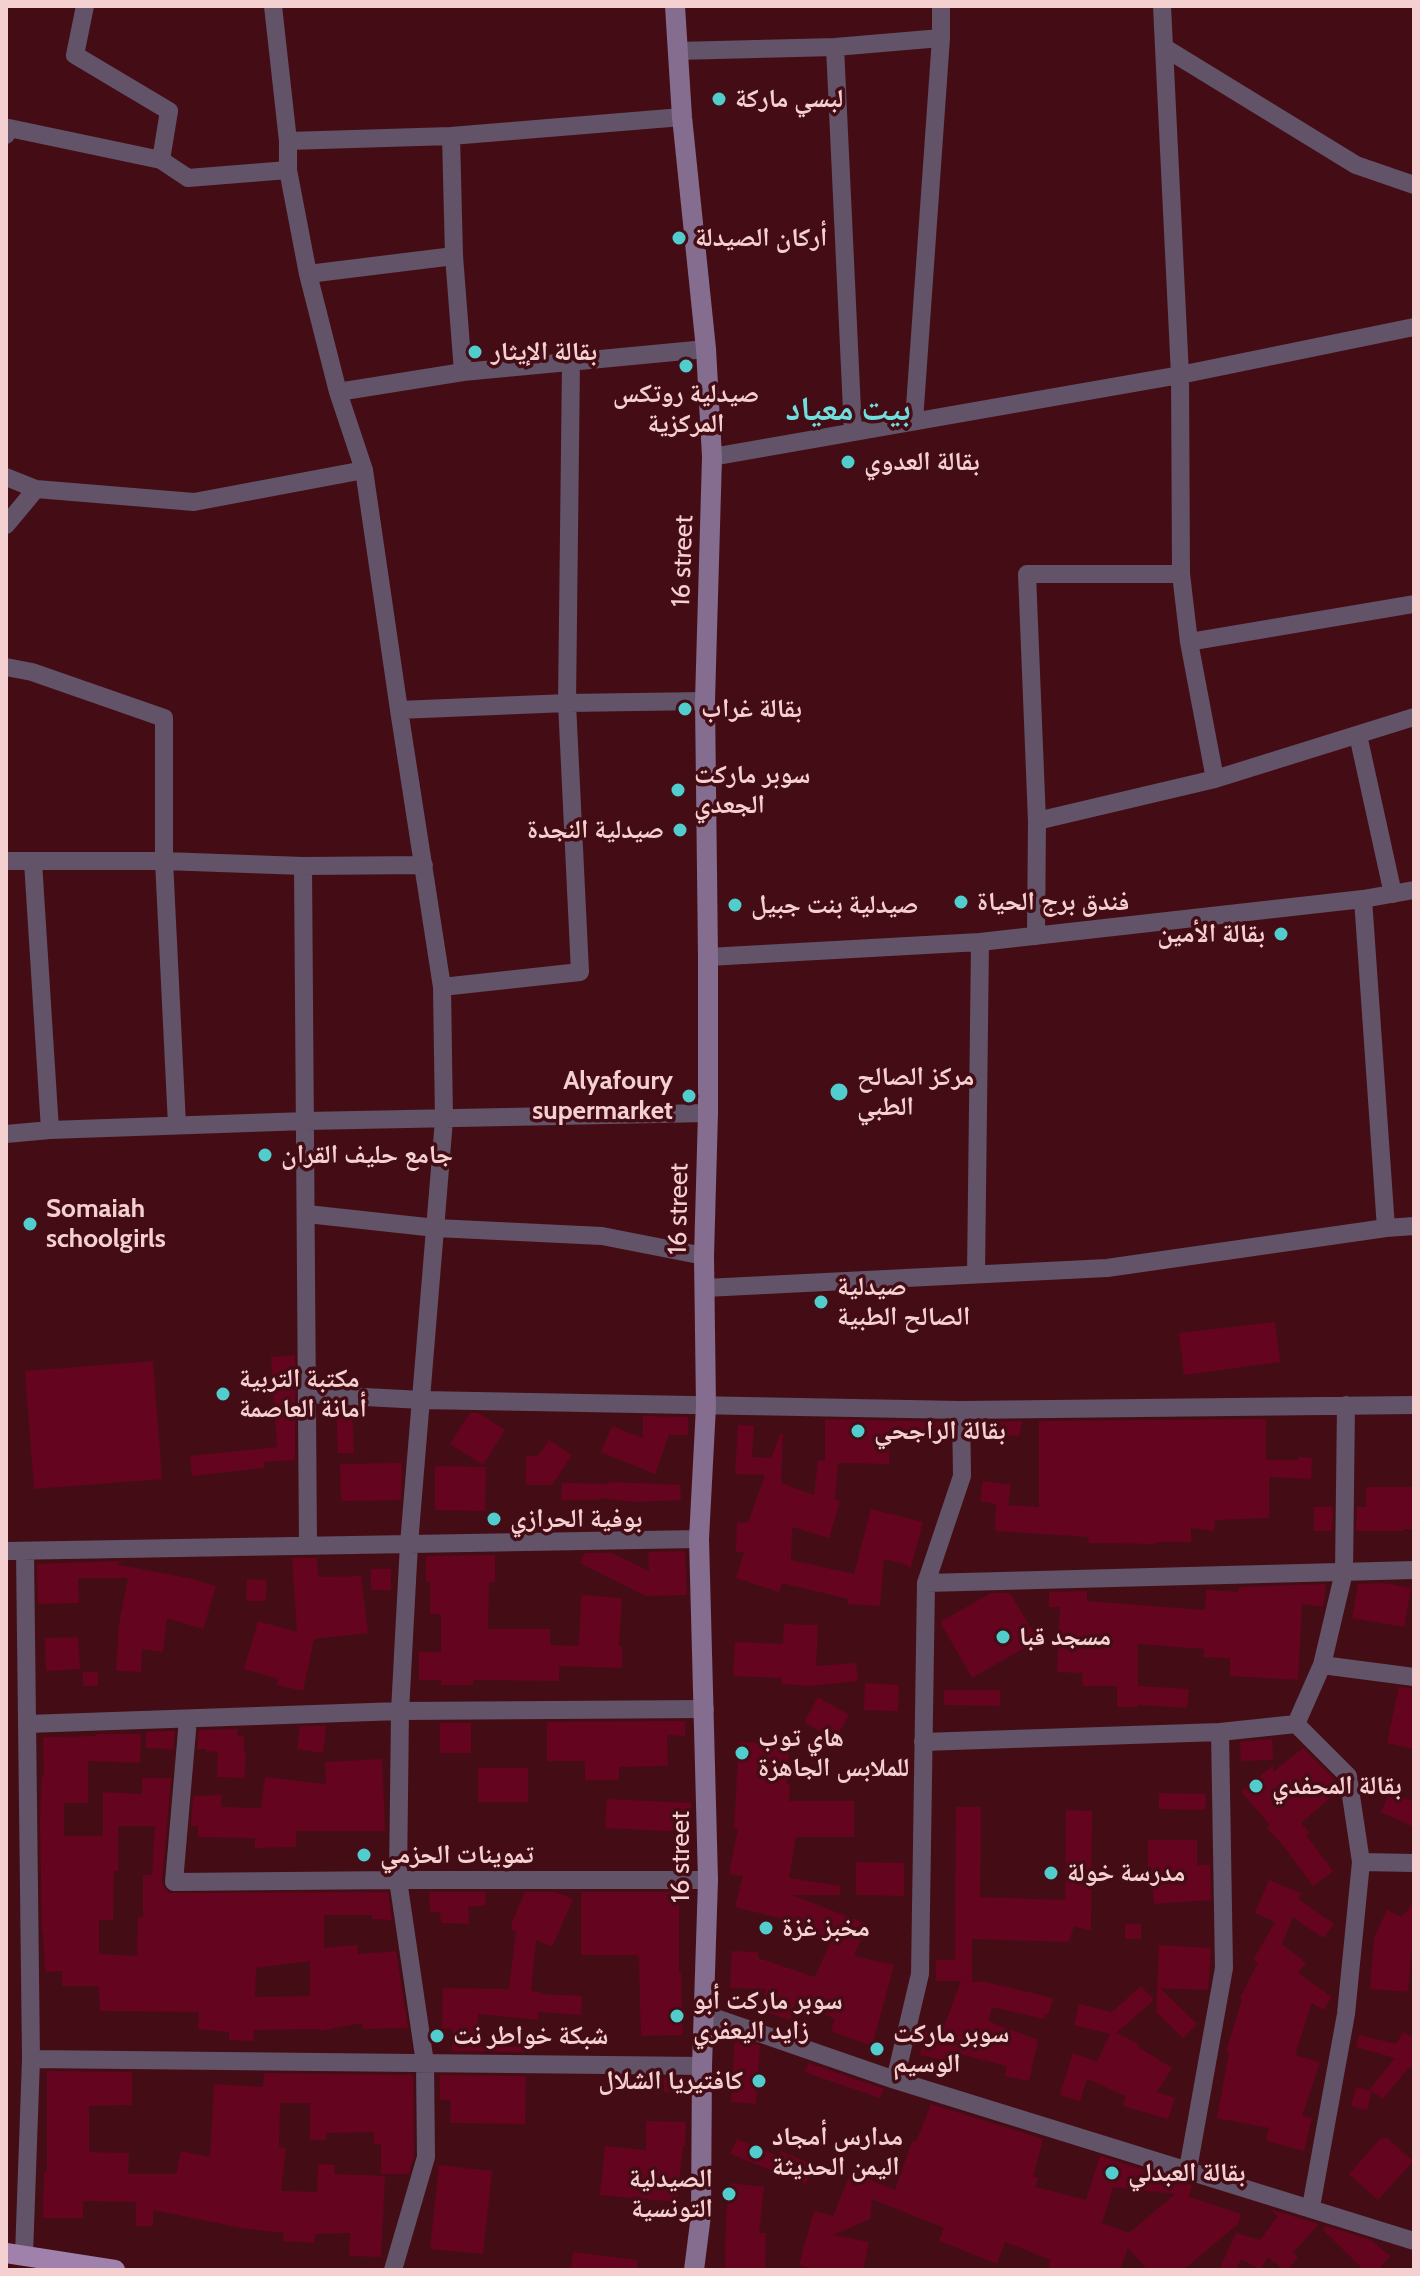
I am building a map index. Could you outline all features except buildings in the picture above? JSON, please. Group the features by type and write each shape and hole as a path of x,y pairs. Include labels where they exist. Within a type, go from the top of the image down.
{"main road":[{"path":"15,2254 115,2270"}],"street":[{"path":"85,6 75,55 169,111 161,160"},
{"path":"273,6 288,141 288,170 308,274 338,392 364,470 442,987 444,1120 409,1544 400,1711 398,1880 425,2063 426,2157 393,2270"},
{"name":"16 street","path":"675,6 682,117 706,349 712,457 705,701 708,957 704,1256 706,1406 699,1539 708,1880 701,2215 694,2270"},
{"path":"914,421 941,6"},
{"path":"1162,6 1180,375 1181,574 1189,642 1215,779"},
{"path":"677,51 835,47 941,38"},
{"path":"835,47 853,432"},
{"path":"1165,48 1356,165 1414,185"},
{"path":"288,141 451,136 682,117"},
{"path":"6,135 9,128 161,160 188,178 288,170"},
{"path":"451,136 454,256 463,372"},
{"path":"308,274 454,256"},
{"path":"712,457 1180,375 1414,327"},
{"path":"338,392 463,372 706,349"},
{"path":"442,987 580,972 567,703 571,362"},
{"path":"6,477 36,489 194,502 364,470"},
{"path":"6,525 36,489"},
{"path":"1036,936 1037,821 1027,574 1181,574"},
{"path":"1189,642 1414,604"},
{"path":"6,667 32,672 164,718 164,861 177,1125"},
{"path":"399,710 705,701"},
{"path":"1037,821 1215,779 1414,717"},
{"path":"1358,735 1393,894"},
{"path":"6,861 424,865"},
{"path":"33,862 50,1130"},
{"path":"303,866 308,1545"},
{"path":"708,957 980,942 1363,899 1414,890"},
{"path":"1363,899 1386,1228"},
{"path":"976,1274 980,942"},
{"path":"6,1134 306,1121 708,1113"},
{"path":"307,1214 436,1228 602,1236 704,1256"},
{"path":"705,1288 1107,1268 1414,1226"},
{"path":"308,1394 422,1400 961,1410 1414,1405"},
{"path":"1296,1724 1322,1665 1344,1572 1346,1405"},
{"path":"895,2080 920,1974 926,1583 962,1476 961,1410"},
{"path":"15,2254 31,2059 27,1724 16,1551 699,1539"},
{"path":"926,1583 1414,1570"},
{"path":"1322,1665 1414,1677"},
{"path":"27,1724 400,1711 705,1709"},
{"path":"188,1719 174,1882 708,1880"},
{"path":"923,1742 1220,1732 1296,1724"},
{"path":"1296,1724 1348,1776 1361,1862 1346,2014 1311,2207"},
{"path":"1188,2169 1224,1968 1220,1732"},
{"path":"1361,1862 1414,1863"},
{"path":"704,2014 895,2080 1414,2241"},
{"path":"31,2059 702,2066"}],"place":[{"name":"لبسي ماركة","path":"719,99"},
{"name":"أركان الصيدلة","path":"679,238"},
{"name":"بقالة الإيثار","path":"475,352"},
{"name":"صيدلية روتكس المركزية","path":"686,366"},
{"name":"بقالة العدوي","path":"848,462"},
{"name":"بقالة غراب","path":"685,709"},
{"name":"سوبر ماركت الجعدي","path":"678,790"},
{"name":"صيدلية النجدة","path":"680,830"},
{"name":"فندق برج الحياة","path":"961,902"},
{"name":"صيدلية بنت جبيل","path":"735,905"},
{"name":"بقالة الأمين","path":"1281,934"},
{"name":"مركز الصالح الطبي","path":"839,1092"},
{"name":"Alyafoury supermarket","path":"689,1096"},
{"name":"جامع حليف القران","path":"265,1155"},
{"name":"Somaiah schoolgirls","path":"30,1224"},
{"name":"صيدلية الصالح الطبية","path":"821,1302"},
{"name":"مكتبة التربية أمانة العاصمة","path":"223,1394"},
{"name":"بقالة الراجحي","path":"858,1431"},
{"name":"بوفية الحرازي","path":"494,1519"},
{"name":"مسجد قبا","path":"1003,1637"},
{"name":"هاي توب للملابس الجاهزة","path":"742,1753"},
{"name":"بقالة المحفدي","path":"1256,1786"},
{"name":"تموينات الحزمي","path":"364,1855"},
{"name":"مدرسة خولة","path":"1051,1873"},
{"name":"مخبز غزة","path":"766,1928"},
{"name":"سوبر ماركت أبو زايد اليعفري","path":"677,2016"},
{"name":"شبكة خواطر نت","path":"437,2036"},
{"name":"سوبر ماركت الوسيم","path":"877,2049"},
{"name":"كافتيريا الشلال","path":"759,2081"},
{"name":"مدارس أمجاد اليمن الحديثة","path":"756,2152"},
{"name":"بقالة العبدلي","path":"1112,2173"},
{"name":"الصيدلية التونسية","path":"729,2194"}],"district":[{"name":"بيت معياد","path":"848,410"}]}
